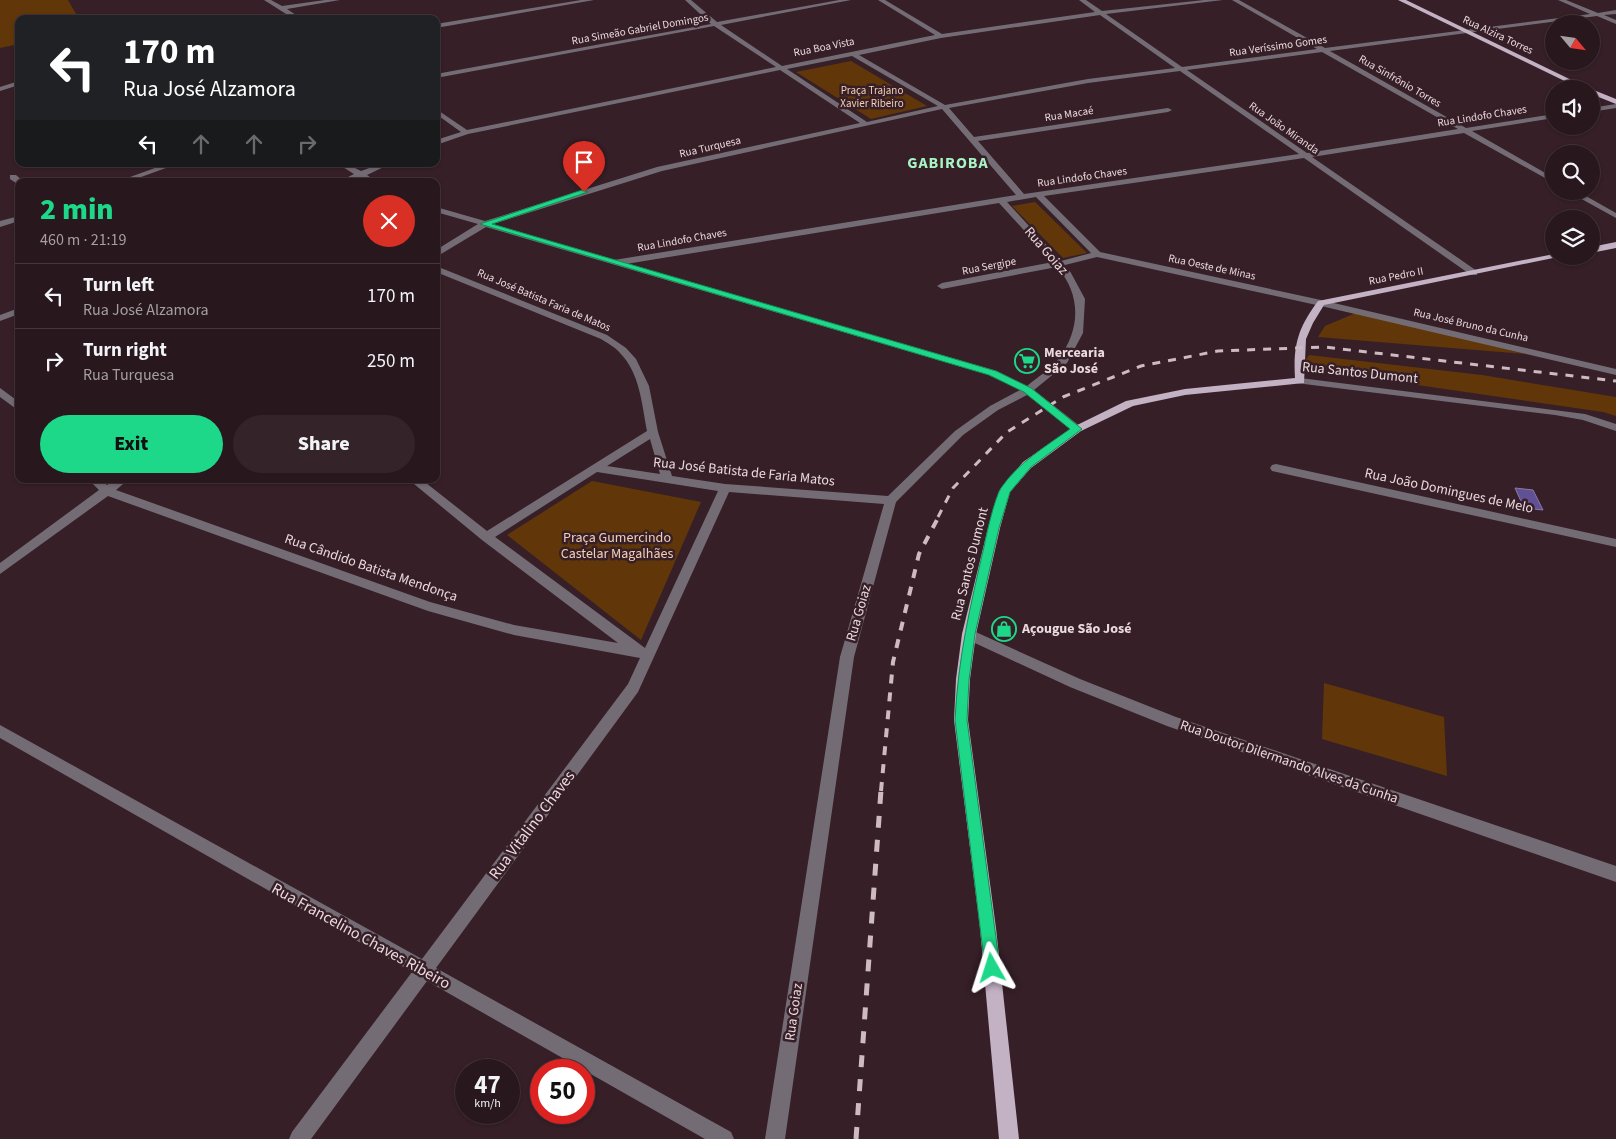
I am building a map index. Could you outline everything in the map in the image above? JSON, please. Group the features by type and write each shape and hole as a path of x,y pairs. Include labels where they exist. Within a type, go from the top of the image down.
{"main road":[{"name":"Rua Alzira Torres","path":"1401,0 1568,80"},
{"path":"1600,96 1616,104"},
{"path":"1600,248 1616,245"},
{"name":"Rua Pedro II","path":"1321,302 1545,259"},
{"path":"1300,381 1298,348 1301,336 1308,320 1321,302"},
{"name":"Rua Santos Dumont","path":"1009,1139 988,928 961,720 963,680 969,634 994,528 1005,491 1027,465 1077,429 1130,403 1185,392 1300,381"}],"street":[{"path":"267,0 293,15"},
{"path":"283,8 337,0"},
{"path":"440,25 591,0"},
{"path":"688,0 716,25 867,125"},
{"name":"Rua Simeão Gabriel Domingos","path":"440,75 848,0"},
{"path":"881,0 941,36"},
{"name":"Rua João Miranda","path":"1082,0 1474,273"},
{"name":"Rua Boa Vista","path":"440,141 466,132 941,36 1220,0"},
{"name":"Rua Sinfrônio Torres","path":"1235,0 1545,176"},
{"path":"1561,0 1616,22"},
{"name":"Rua Veríssimo Gomes","path":"944,107 1088,81 1616,12"},
{"path":"853,54 944,107 1022,197"},
{"path":"0,89 15,84"},
{"path":"1600,108 1616,104"},
{"name":"Rua Turquesa","path":"440,252 484,224 660,169 944,107"},
{"name":"Rua Macaé","path":"972,140 1168,110"},
{"path":"440,114 466,132"},
{"name":"Rua Lindofo Chaves","path":"614,263 1001,200 1304,156 1545,118"},
{"path":"132,178 164,167"},
{"path":"347,167 366,178"},
{"path":"352,178 379,167"},
{"path":"1038,195 1097,254"},
{"name":"Rua Goiaz","path":"775,1139 847,657 892,500 959,434 994,408 1028,390 1063,361 1078,333 1080,299 1067,273 1001,200"},
{"path":"1588,200 1616,216"},
{"path":"440,209 614,263 992,373 1028,390 1077,429"},
{"path":"0,224 15,219"},
{"name":"Rua Sergipe","path":"942,286 1058,264 1097,254"},
{"name":"Rua Oeste de Minas","path":"1097,254 1321,302"},
{"name":"Rua José Batista Faria de Matos","path":"440,271 604,337 623,350 632,361 644,386 653,432 667,480"},
{"name":"Rua José Bruno da Cunha","path":"1321,302 1616,372"},
{"path":"0,318 15,312"},
{"name":"Rua Santos Dumont","path":"1300,381 1555,412 1585,417 1616,428"},
{"path":"0,391 15,404"},
{"path":"486,537 653,432"},
{"name":"Rua José Batista de Faria Matos","path":"594,468 725,488 892,500"},
{"name":"Rua João Domingues de Melo","path":"1276,468 1616,543"},
{"name":"Rua Cândido Batista Mendonça","path":"98,483 106,491 428,606 514,630 646,654"},
{"path":"0,569 117,483"},
{"path":"419,483 486,537 646,654"},
{"name":"Rua Vitalino Chaves","path":"300,1139 633,688 646,654 725,488"},
{"name":"Rua Doutor Dilermando Alves da Cunha","path":"969,634 1074,683 1172,722 1616,874"},
{"name":"Rua Francelino Chaves Ribeiro","path":"0,731 724,1139"}],"green space":[{"path":"0,0 68,0 77,15 15,15 15,45 0,48"},
{"name":"Praça Trajano Xavier Ribeiro","path":"851,61 927,106 871,119 796,72"},
{"path":"1035,202 1087,253 1063,258 1012,206"},
{"path":"1358,312 1525,354 1318,337 1325,326"},
{"path":"1309,355 1482,375 1616,397 1616,416 1603,412 1300,368"},
{"name":"Praça Gumercindo Castelar Magalhães","path":"592,481 701,502 641,640 507,535"},
{"path":"1324,683 1444,717 1447,776 1322,739"}],"shaded area":[{"path":"1515,488 1533,490 1543,510 1524,508"}],"railway":[{"path":"938,517 953,488 1007,432 1063,397 1141,366 1218,351 1324,347 1616,381"},
{"path":"881,791 893,662 919,554 939,516"},
{"path":"856,1139 881,790"}],"place":[{"name":"Mercearia São José","path":"1027,361"},
{"name":"Açougue São José","path":"1004,629"}],"district":[{"name":"GABIROBA","path":"948,163"}],"route":[{"path":"584,192 484,224 992,373 1028,390 1077,429 1027,465 1005,491 994,528 969,634 963,680 961,720 992,968"}]}
